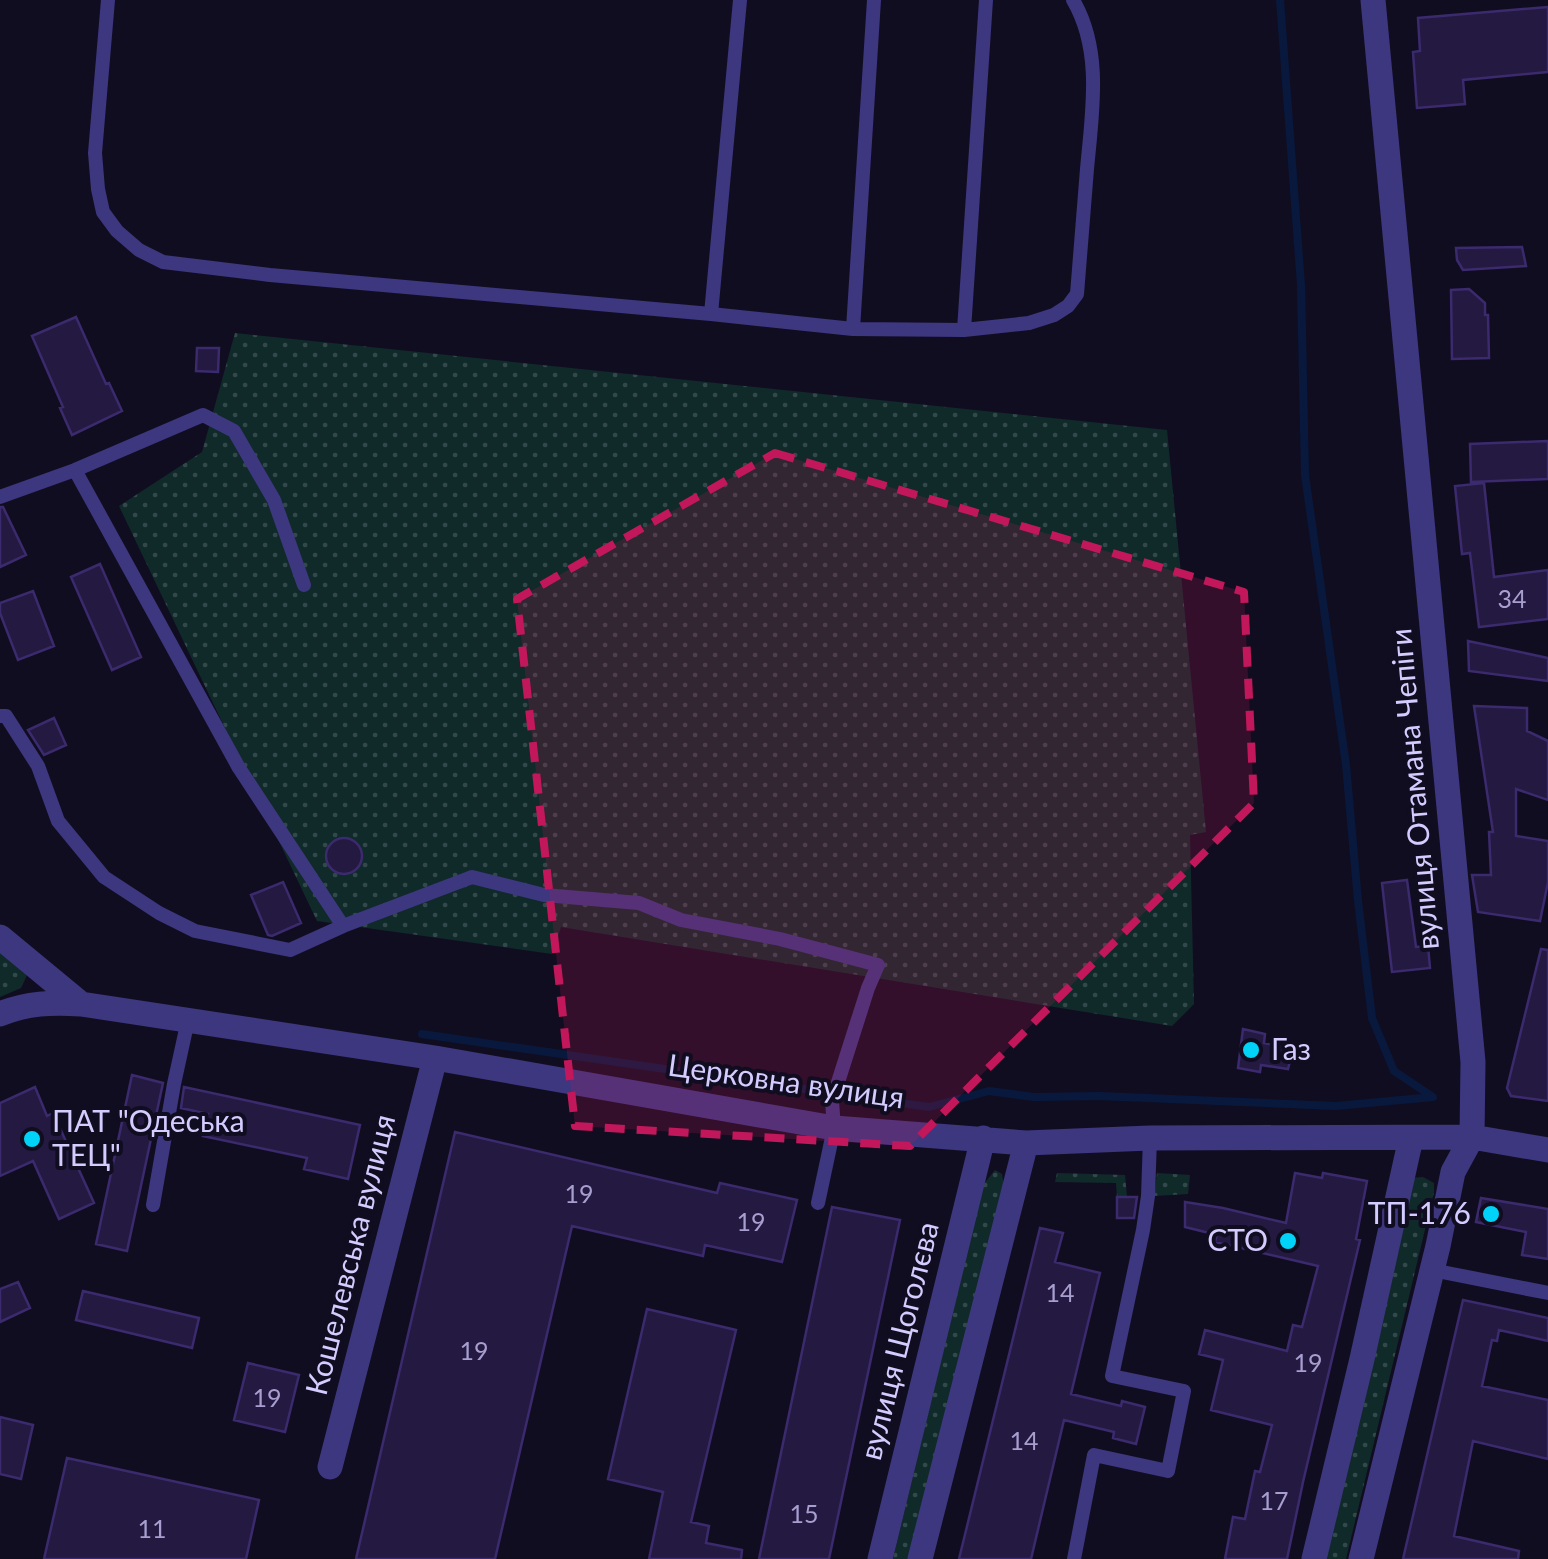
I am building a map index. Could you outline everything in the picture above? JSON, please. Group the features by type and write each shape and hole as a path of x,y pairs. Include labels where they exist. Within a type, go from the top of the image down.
{"street":[{"name":"вулиця Отамана Чепіги","path":"1361,1559 1454,1172 1472,1137 1473,1062 1372,0"},
{"path":"0,937 81,1004"},
{"name":"Церковна вулиця","path":"0,1014 31,1004 81,1004 435,1058 834,1128 1026,1142 1472,1137 1548,1150"},
{"name":"Кошелевська вулиця","path":"330,1467 435,1058"},
{"name":"вулиця Щоголєва","path":"880,1559 983,1138"},
{"path":"1314,1559 1410,1138"},
{"path":"920,1559 1026,1142"}],"lane":[{"path":"108,0 95,153 98,189 103,212 117,231 139,250 163,262 853,329 964,330 1029,323 1054,315 1077,294 1094,90 1090,47 1073,0"},
{"path":"711,314 740,0"},
{"path":"853,329 874,0"},
{"path":"964,330 986,0"},
{"path":"0,497 75,470 203,415 234,431 274,500 304,585"},
{"path":"75,470 239,768 342,926"},
{"path":"0,716 6,716 38,766 58,821 104,877 195,931 290,950 472,877 544,894 639,903 681,920 780,939 878,965 832,1101 834,1128 818,1203"},
{"path":"153,1206 188,1020"},
{"path":"1074,1559 1094,1454 1168,1472 1184,1391 1112,1376 1143,1230 1150,1138"},
{"path":"1432,1270 1548,1293"}],"highlighted area":[{"path":"775,453 1244,592 1254,803 910,1146 575,1126 517,599"}],"green space":[{"path":"235,333 1167,430 1206,832 1190,835 1194,1004 1172,1026 561,927 552,954 317,921 119,506 202,452"},
{"path":"0,948 24,967 27,975 21,988 0,997"},
{"path":"995,1170 1002,1174 1004,1187 915,1559 893,1559 983,1185"},
{"path":"1057,1173 1125,1175 1127,1197 1117,1197 1116,1183 1055,1182"},
{"path":"1157,1173 1190,1175 1188,1194 1154,1196"},
{"path":"1423,1177 1434,1183 1434,1192 1346,1559 1319,1559 1410,1178"}],"building":[{"path":"1548,7 1548,72 1463,80 1465,104 1417,108 1413,52 1420,51 1418,18"},
{"path":"1522,247 1526,266 1463,270 1457,260 1456,248"},
{"path":"1469,289 1485,303 1489,358 1452,359 1451,290"},
{"path":"76,317 122,411 72,435 32,336"},
{"path":"197,348 219,348 218,372 196,371"},
{"path":"1548,441 1548,479 1471,482 1470,444"},
{"path":"1484,483 1494,577 1548,570 1548,619 1479,627 1470,553 1462,554 1455,486"},
{"path":"0,507 26,555 0,567"},
{"path":"100,564 141,657 112,670 71,577"},
{"path":"33,591 54,646 18,660 0,613 0,603"},
{"path":"1468,641 1548,658 1548,681 1469,671"},
{"path":"1474,706 1527,708 1527,731 1548,741 1548,800 1516,789 1516,836 1548,841 1548,882 1540,921 1478,912 1472,875 1491,875 1489,832 1493,832"},
{"path":"54,718 66,745 44,755 28,730"},
{"path":"344,838 357,843 362,856 357,869 344,874 331,869 326,856 331,843"},
{"path":"1407,880 1416,947 1428,946 1430,968 1392,972 1382,883"},
{"path":"283,882 301,923 272,936 268,935 251,895"},
{"path":"1541,949 1548,950 1548,1101 1511,1096 1507,1088"},
{"path":"1243,1029 1265,1034 1264,1043 1293,1049 1288,1069 1261,1065 1260,1072 1238,1068"},
{"path":"132,1075 163,1083 127,1251 96,1244"},
{"name":"ПАТ \"Одеська ТЕЦ\"","path":"35,1087 47,1116 53,1113 94,1203 59,1219 33,1161 0,1176 0,1103"},
{"path":"184,1087 360,1125 348,1179 304,1169 307,1158 203,1136 208,1114 181,1108"},
{"path":"455,1132 717,1193 720,1183 797,1200 782,1262 705,1245 703,1256 572,1226 495,1559 356,1559"},
{"path":"1295,1173 1322,1178 1323,1173 1367,1181 1356,1239 1360,1240 1287,1559 1225,1559 1233,1517 1245,1519 1255,1471 1260,1472 1272,1425 1211,1410 1223,1360 1199,1354 1205,1330 1287,1351 1293,1325 1302,1327 1318,1266 1215,1242 1217,1235 1185,1227 1185,1202 1286,1223"},
{"path":"1117,1197 1137,1197 1134,1218 1117,1218"},
{"path":"1481,1198 1548,1209 1548,1259 1522,1255 1526,1232 1476,1222"},
{"path":"832,1207 900,1220 829,1559 759,1559"},
{"path":"1040,1228 1063,1233 1055,1262 1100,1273 1071,1394 1121,1406 1122,1401 1145,1407 1136,1444 1113,1438 1114,1432 1064,1420 1031,1559 959,1559"},
{"path":"18,1282 30,1308 0,1322 0,1289"},
{"path":"83,1291 199,1318 192,1348 76,1320"},
{"path":"1463,1300 1548,1318 1548,1341 1499,1330 1497,1341 1492,1340 1482,1386 1548,1400 1548,1459 1473,1441 1454,1536 1519,1551 1518,1559 1403,1559"},
{"path":"647,1309 736,1330 691,1522 709,1526 706,1543 742,1550 741,1559 649,1559 663,1492 608,1479"},
{"path":"248,1363 299,1375 285,1432 234,1420"},
{"path":"0,1417 33,1425 21,1479 0,1474"},
{"path":"67,1458 259,1500 246,1559 44,1559"}],"waterway":[{"path":"422,1034 929,1107 989,1091 1034,1097 1336,1106 1433,1097 1394,1071 1372,1018 1346,765 1305,475 1301,285 1280,0"}],"place":[{"name":"Газ","path":"1251,1050"},
{"name":"ПАТ \"Одеська ТЕЦ\"","path":"32,1139"},
{"name":"ТП-176","path":"1491,1214"},
{"name":"СТО","path":"1288,1241"}]}
